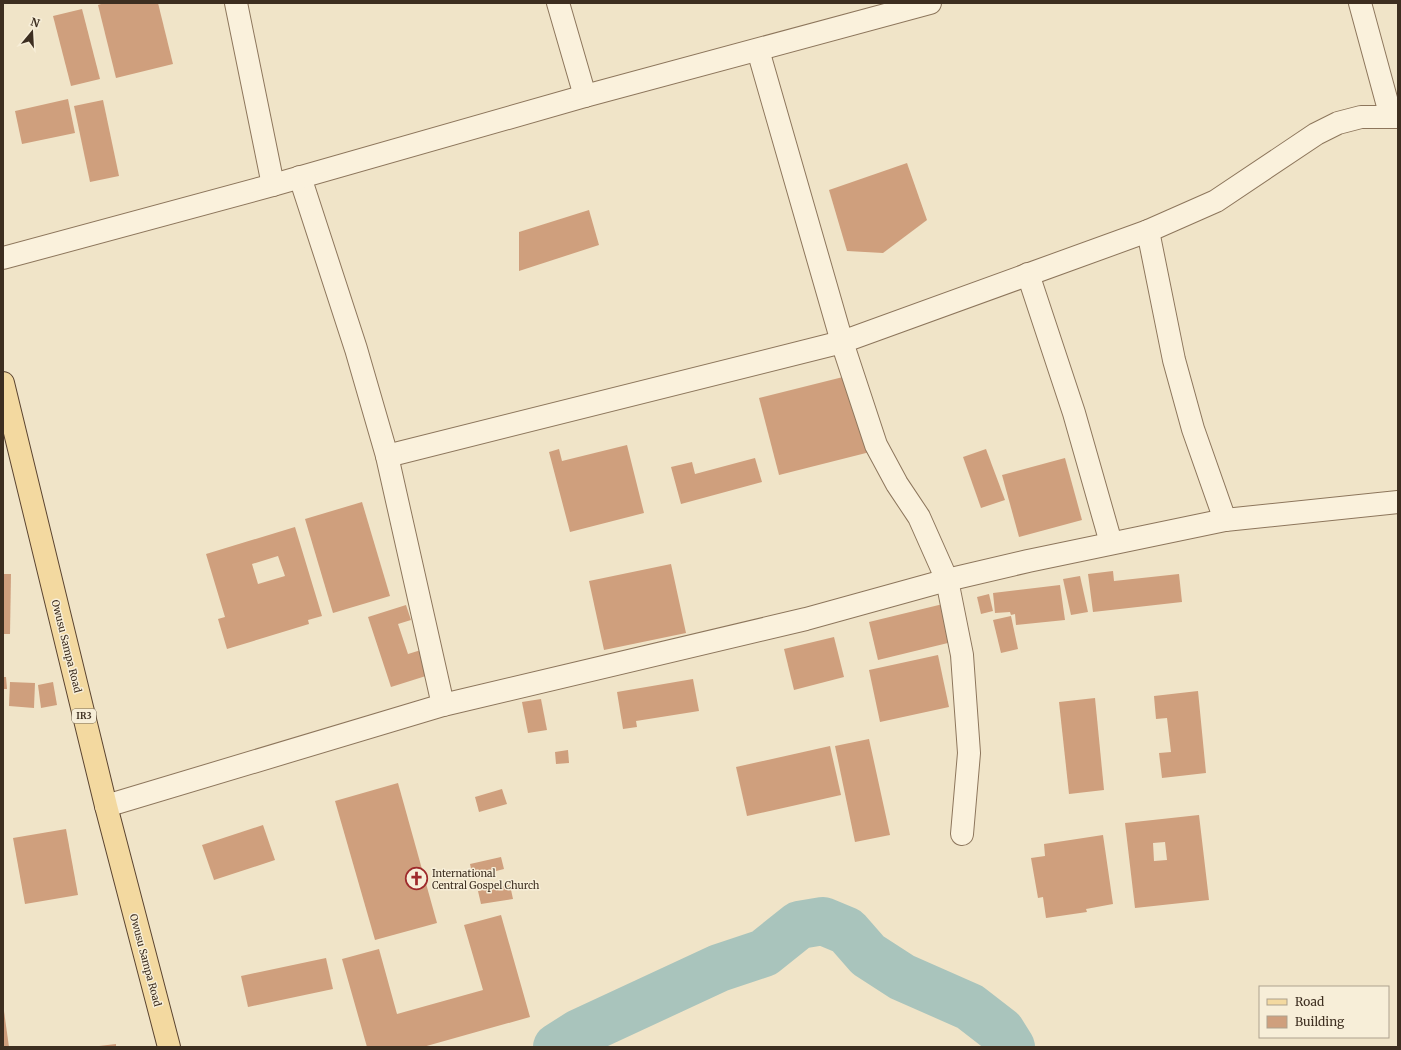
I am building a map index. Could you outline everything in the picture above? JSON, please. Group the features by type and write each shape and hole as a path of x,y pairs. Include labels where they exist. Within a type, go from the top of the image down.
{"main road":[{"name":"Owusu Sampa Road","path":"3,383 106,806 169,1047"}],"street":[{"path":"236,3 273,185"},
{"path":"558,3 585,96"},
{"path":"3,258 273,185 585,96 930,3"},
{"path":"387,456 842,342 1148,231 1216,201 1316,134 1338,123 1361,117 1394,117 1360,3"},
{"path":"758,50 842,342 876,445 897,484 919,517 947,580 962,655 969,753 962,834"},
{"path":"300,177 356,349 387,456 443,705"},
{"path":"1148,231 1174,360 1193,429 1225,520"},
{"path":"1028,274 1074,413 1111,543"},
{"path":"106,806 443,705 806,619 947,580 1111,543 1225,520 1398,502"}],"building":[{"path":"104,3 158,3 173,64 116,78 98,5"},
{"path":"82,9 100,79 71,86 53,16"},
{"path":"68,99 75,133 22,144 15,111"},
{"path":"103,100 119,176 90,182 74,106"},
{"path":"907,163 927,220 883,253 847,251 829,190"},
{"path":"589,210 599,245 519,271 519,232"},
{"path":"851,375 870,452 779,475 759,398"},
{"path":"627,445 644,513 570,532 549,452 559,449 562,461"},
{"path":"986,449 1005,500 981,508 963,457"},
{"path":"755,458 762,482 681,504 671,467 692,462 695,474"},
{"path":"1065,458 1082,520 1019,537 1002,475"},
{"path":"362,502 390,596 333,613 305,519"},
{"path":"295,527 322,616 308,620 309,624 227,649 218,619 225,617 206,554","holes":["278,556 285,576 258,584 252,564"]},
{"path":"671,564 686,633 604,650 589,581"},
{"path":"1113,571 1114,581 1179,574 1182,602 1093,612 1088,574"},
{"path":"3,574 11,574 10,634 3,634"},
{"path":"1080,576 1088,612 1071,615 1063,579"},
{"path":"1060,585 1065,620 1016,625 1015,614 1011,615 1010,612 995,613 993,593"},
{"path":"989,594 993,611 981,614 977,597"},
{"path":"943,604 952,642 878,660 869,622"},
{"path":"406,605 411,620 398,624 408,654 421,650 429,675 391,687 368,617"},
{"path":"1011,616 1018,649 1001,653 993,620"},
{"path":"834,637 844,677 794,690 784,649"},
{"path":"938,655 949,707 880,722 869,670"},
{"path":"3,677 6,677 7,689 3,689"},
{"path":"693,679 699,711 636,721 637,727 623,729 617,692"},
{"path":"10,682 35,683 34,708 9,706"},
{"path":"53,682 57,705 41,708 38,685"},
{"path":"1198,691 1206,773 1162,778 1159,753 1171,752 1167,718 1156,719 1154,696"},
{"path":"1095,698 1104,790 1069,794 1059,702"},
{"path":"541,699 547,730 528,733 522,702"},
{"path":"869,739 890,835 855,842 835,746"},
{"path":"830,746 841,795 747,816 736,767"},
{"path":"568,750 569,763 556,764 555,752"},
{"path":"398,783 437,923 375,940 335,801"},
{"path":"502,789 507,804 479,812 475,797"},
{"path":"1199,815 1209,900 1135,908 1125,823","holes":["1165,842 1167,860 1154,861 1153,843"]},
{"path":"263,825 275,860 214,880 202,845"},
{"path":"66,829 78,895 25,904 13,838"},
{"path":"1103,835 1113,904 1086,909 1087,912 1046,918 1043,897 1038,898 1031,858 1045,856 1044,844"},
{"path":"501,857 504,869 473,877 470,864"},
{"path":"510,885 513,899 481,904 478,891"},
{"path":"501,915 530,1017 423,1047 367,1047 342,959 379,949 397,1014 483,990 464,925"},
{"path":"326,958 333,989 248,1007 241,976"},
{"path":"4,1011 9,1047 3,1047"},
{"path":"116,1044 116,1047 99,1047 99,1046"}],"waterway":[{"path":"557,1047 579,1033 719,968 764,953 799,925 823,921 847,931 868,955 902,977 970,1007 1001,1031 1011,1047"}],"place":[{"name":"International Central Gospel Church","path":"417,879"}]}
